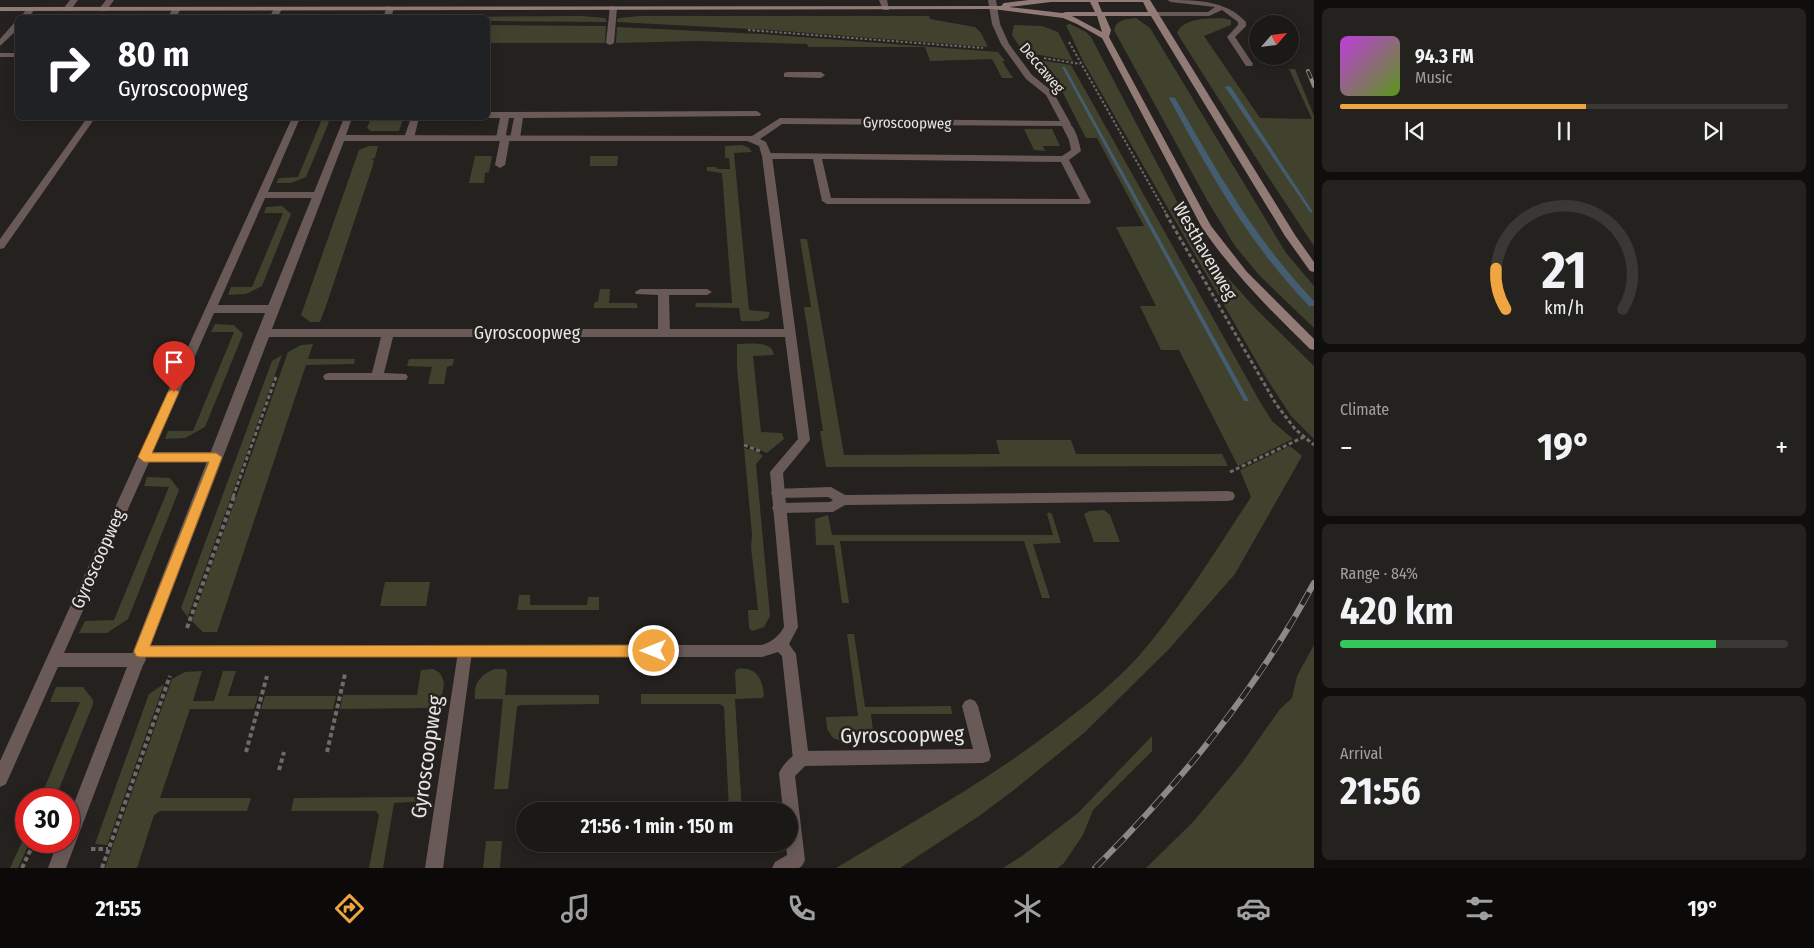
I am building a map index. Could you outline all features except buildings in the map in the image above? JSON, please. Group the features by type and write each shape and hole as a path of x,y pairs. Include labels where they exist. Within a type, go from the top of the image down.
{"street":[{"path":"67,9 74,0"},
{"path":"103,9 110,0"},
{"path":"0,9 992,4 1051,0 1147,0 1153,14 1290,236 1314,269"},
{"name":"Westhavenweg","path":"1093,0 1107,30 1105,37 1221,250 1253,288 1314,346"},
{"path":"1171,0 1222,4 1242,22 1242,26 1231,37 1249,64"},
{"path":"992,4 1056,14 1208,14 1222,4"},
{"name":"Deccaweg","path":"992,4 996,24 1010,52 1029,77 1050,94 1074,140 1076,151 1064,159"},
{"path":"610,5 610,43"},
{"path":"388,15 390,8"},
{"path":"26,15 31,9"},
{"path":"173,15 177,9"},
{"path":"275,15 278,9"},
{"path":"1056,14 1080,22 1105,37"},
{"path":"0,44 15,27"},
{"path":"0,55 15,55"},
{"path":"787,75 821,75"},
{"path":"490,115 757,114"},
{"path":"505,115 507,138"},
{"path":"500,166 507,138 519,115"},
{"path":"0,246 90,120"},
{"name":"Gyroscoopweg","path":"0,779 295,120"},
{"path":"80,809 272,309 347,120"},
{"path":"409,138 414,120"},
{"name":"Gyroscoopweg","path":"754,140 780,121 1066,124"},
{"path":"53,660 139,656 179,651 762,651 780,644 788,636 792,627 776,472 804,440 767,156 762,144 754,140 340,138"},
{"path":"767,156 1064,159 1086,202 827,201 817,158"},
{"path":"261,195 318,195"},
{"path":"640,292 707,292"},
{"path":"663,292 664,333"},
{"path":"210,309 272,309"},
{"name":"Gyroscoopweg","path":"263,333 791,332"},
{"path":"377,377 388,333"},
{"path":"329,377 402,377"},
{"path":"144,457 216,457"},
{"path":"778,493 831,492 842,500 1228,496"},
{"path":"779,508 833,507 842,500"},
{"path":"780,644 790,654 801,759 787,773 796,860 781,868"},
{"name":"Gyroscoopweg","path":"434,868 465,652"},
{"name":"Gyroscoopweg","path":"801,759 983,756 970,706"},
{"path":"57,868 63,853"}],"path":[{"path":"745,30 992,49 1010,52"},
{"name":"Westhavenweg","path":"1010,52 1080,64 1256,372 1284,415 1314,445"},
{"path":"102,868 292,333"},
{"path":"1228,496 1217,478 1304,437"},
{"path":"327,752 350,651"},
{"path":"246,752 274,652"},
{"path":"280,770 284,752"}],"green space":[{"path":"581,16 605,18 607,22 490,21 490,17"},
{"path":"640,16 929,16 930,19 975,27 981,33 988,47 771,30 617,22 617,19 620,18"},
{"path":"1136,18 1150,28 1286,253 1314,286 1314,328 1260,276 1235,246 1207,200 1114,30 1119,22"},
{"path":"1222,18 1231,20 1231,25 1204,36 1260,118 1312,119 1289,69 1295,69 1314,116 1314,246 1177,33 1180,28 1191,21"},
{"path":"1070,24 1086,32 1091,37 1184,215 1210,258 1256,309 1314,366 1314,439 1291,416 1265,376 1084,63 1066,25"},
{"path":"490,25 606,26 605,43 490,43"},
{"path":"1014,25 1042,26 1058,32 1073,61 1023,52 1012,35"},
{"path":"617,27 761,34 998,52 1005,61 1002,61 1013,78 1002,78 992,59 930,61 925,47 808,47 807,44 697,41 616,43"},
{"path":"1026,58 1071,65 1259,400 1272,421 1293,439 1238,466 1179,350 1161,350 1140,306 1156,306 1116,227 1144,226 1097,138 1086,138 1063,93 1037,72","holes":["1063,67 1248,401 1244,401"]},
{"path":"322,120 326,120 329,122 306,177 291,183 276,183 279,178 298,177"},
{"path":"370,120 403,120 399,131 371,131 367,128"},
{"path":"1024,129 1052,129 1060,146 1043,146 1045,151 1034,150"},
{"path":"742,145 749,148 752,152 734,153 749,310 770,312 768,318 759,321 741,321 739,308 695,307 696,303 732,303 722,173 707,171 707,167 730,169 729,158 725,158 725,146"},
{"path":"369,146 378,146 375,158 371,159 374,160 373,165 327,303 320,322 310,322 301,315 359,150"},
{"path":"475,156 492,156 489,172 485,173 484,183 469,183"},
{"path":"590,156 618,156 617,166 590,166"},
{"path":"282,206 291,214 262,286 246,294 228,295 231,287 252,287 283,213 264,213 266,207"},
{"path":"800,239 807,239 844,455 1000,454 996,440 1071,440 1076,454 1222,454 1228,466 826,467 820,431 823,431 804,307 811,307"},
{"path":"600,289 610,289 609,303 636,303 638,308 594,308 594,303 598,301"},
{"path":"215,324 234,325 243,334 205,427 185,438 165,439 168,431 193,431 234,332 211,332"},
{"path":"313,344 308,359 355,359 354,364 306,365 217,632 203,632 192,621 288,352 301,345"},
{"path":"737,344 765,345 772,350 774,355 753,356 761,432 782,433 784,439 767,453 744,443 737,367"},
{"path":"282,355 188,617 181,608 272,361"},
{"path":"409,359 454,359 453,365 447,367 444,384 428,384 432,367 407,366"},
{"path":"1290,446 1302,456 1235,574 1169,649 1084,733 979,816 900,868 836,868 1003,766 1067,720 1118,677 1137,658 1168,620 1197,580 1251,497 1240,470"},
{"path":"744,448 756,451 763,456 756,464 770,616 764,627 752,631 749,628 748,610 758,610 751,547 752,534"},
{"path":"147,477 170,478 179,490 128,619 107,633 79,633 85,621 114,620 169,487 144,486"},
{"path":"1104,510 1110,515 1120,542 1094,542 1084,514 1090,511"},
{"path":"1049,512 1052,514 1061,543 1033,544 1050,598 1042,598 1024,541 840,541 849,603 842,603 834,545 816,545 815,519 828,515 832,535 1053,535 1047,514"},
{"path":"385,582 430,582 426,606 380,606"},
{"path":"519,595 530,595 530,605 587,605 588,597 599,597 599,610 517,610"},
{"path":"847,634 854,634 865,707 951,706 952,714 871,714 874,739 872,741 841,741 833,738 827,729 826,717 858,716"},
{"path":"1314,645 1314,868 1146,868 1193,822 1242,763 1280,709 1292,698 1297,676"},
{"path":"433,669 440,673 444,682 437,732 432,736 427,734 430,708 340,709 343,695 417,695 421,670"},
{"path":"495,669 505,669 507,672 505,695 599,695 599,704 520,705 517,707 508,789 494,789 503,699 475,699 475,688 479,680 482,676"},
{"path":"737,669 744,669 754,672 760,679 764,696 762,698 735,699 741,802 729,802 724,707 720,704 641,704 641,694 736,694 735,672"},
{"path":"202,671 193,701 214,701 223,671 236,671 228,696 258,696 254,709 190,709 160,798 251,798 247,811 160,811 154,815 137,868 105,868 172,679 185,672"},
{"path":"164,684 107,845 95,844 149,694"},
{"path":"56,687 83,687 93,700 59,788 45,788 80,702 50,702"},
{"path":"265,696 336,696 333,709 261,709"},
{"path":"1152,736 1152,751 1093,810 1083,835 1064,863 1058,868 1003,868 1022,856 1078,813"},
{"path":"423,768 428,768 431,773 426,801 394,803 383,868 369,868 379,815 376,811 291,811 294,798 416,797"},
{"path":"486,841 502,841 500,868 483,868"},
{"path":"17,853 25,853 18,868 10,868"}],"water":[{"path":"1062,67 1065,67 1249,401 1244,401"},
{"path":"1225,87 1231,87 1313,212 1310,212"}],"waterway":[{"path":"1172,98 1251,232 1312,304"}],"railway":[{"path":"1308,71 1314,86"},
{"path":"1095,868 1158,802 1215,734 1267,661 1314,583"}],"route":[{"path":"174,392 144,457 216,457 140,651 654,651"}]}
